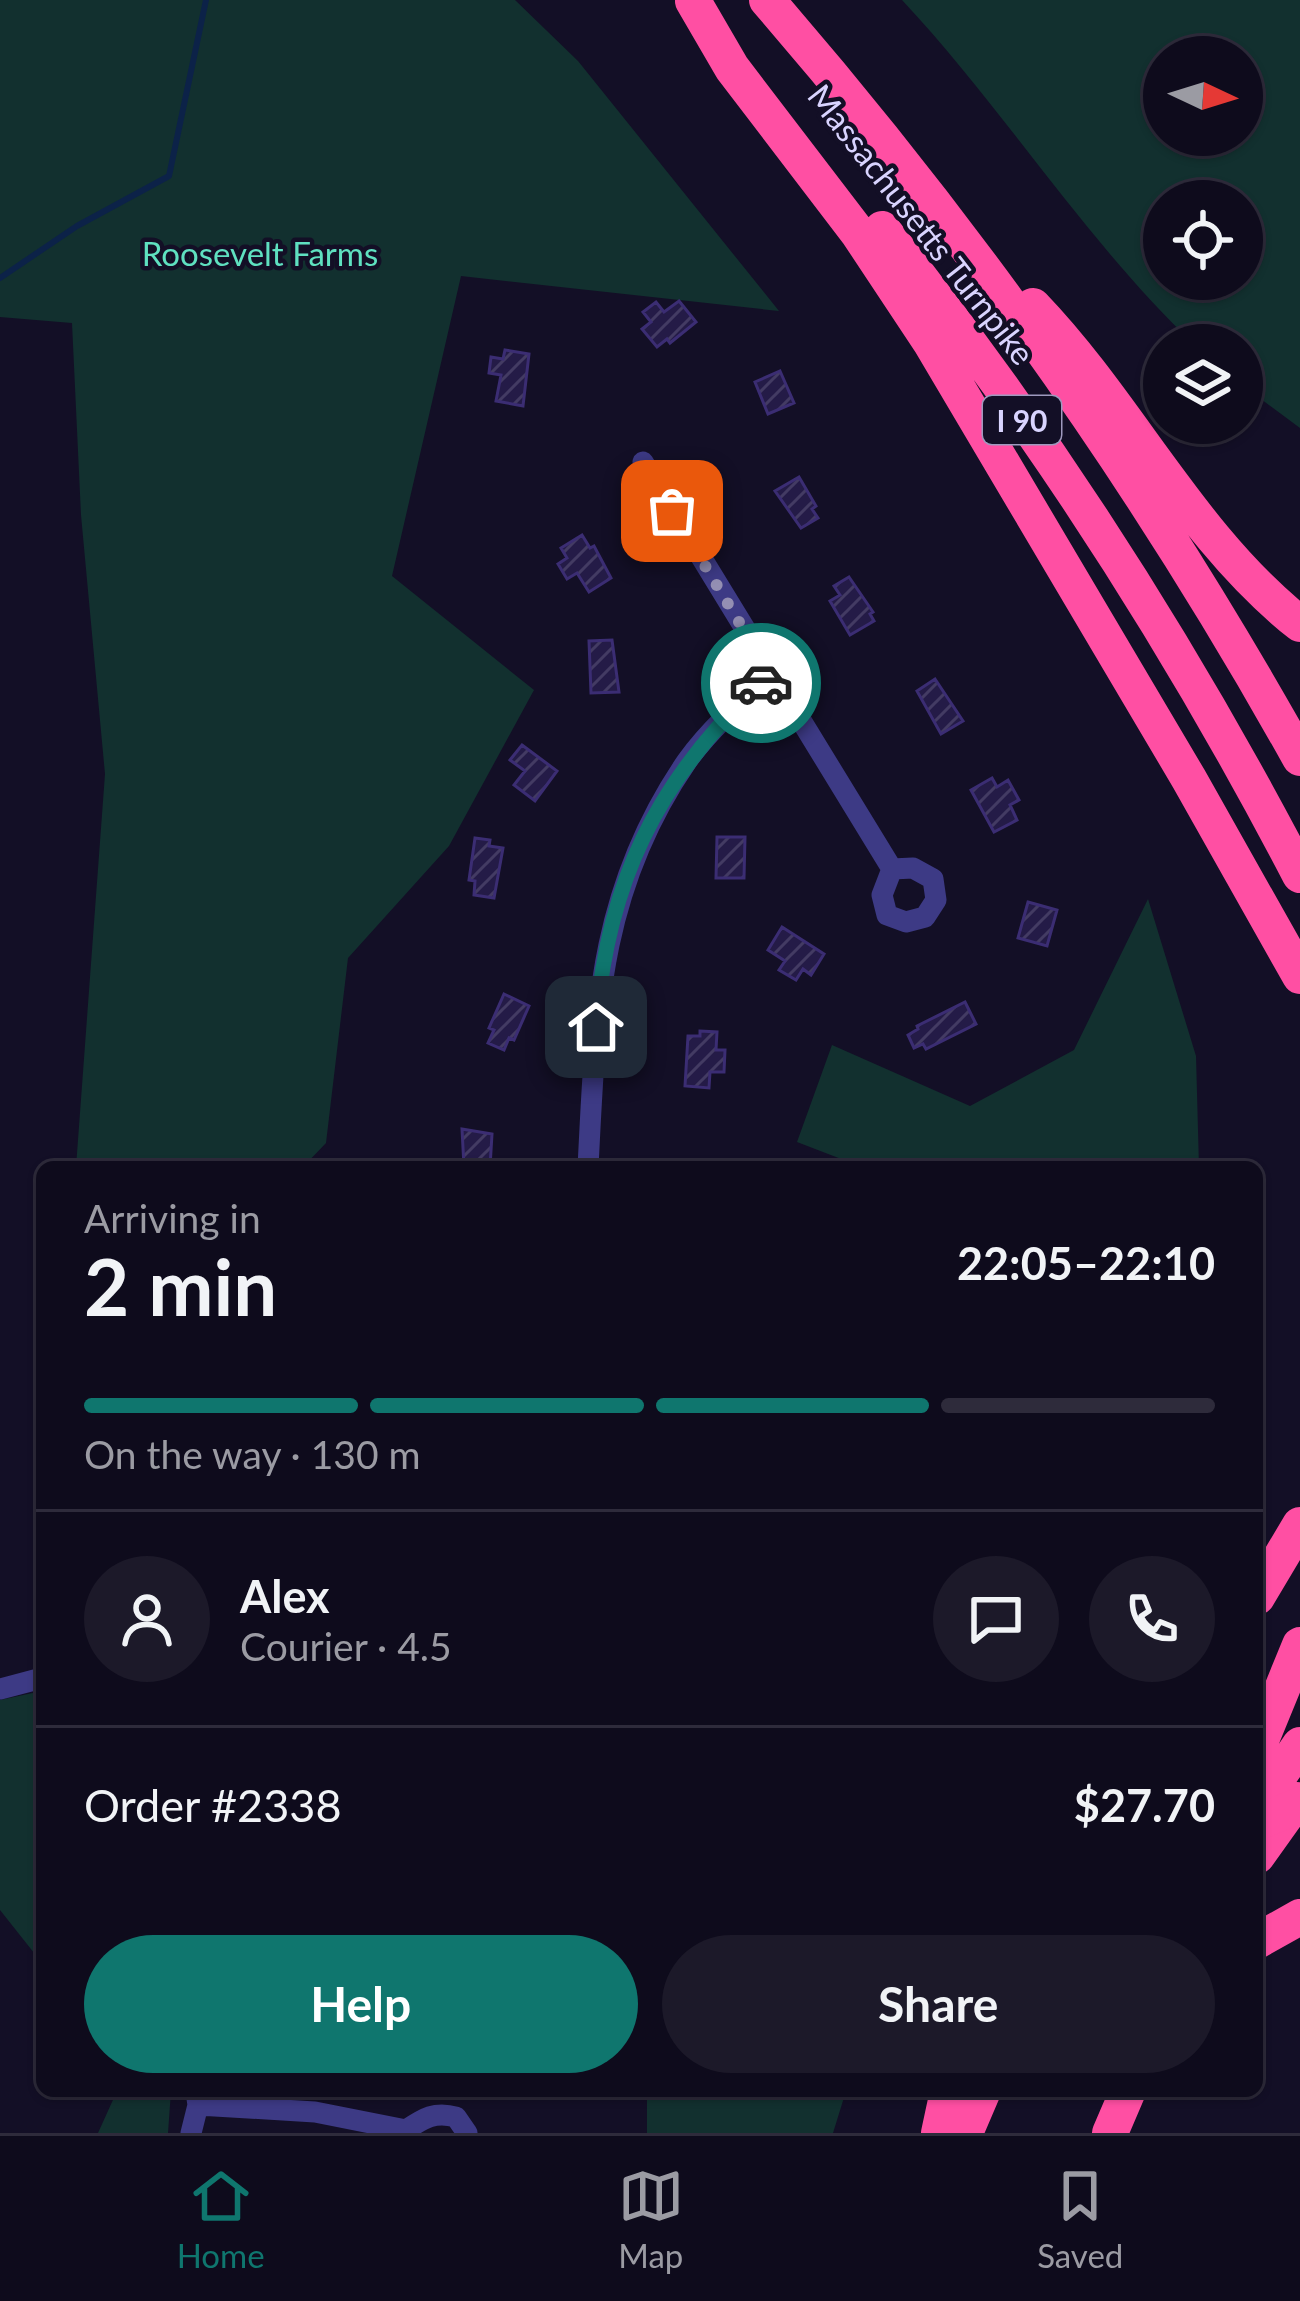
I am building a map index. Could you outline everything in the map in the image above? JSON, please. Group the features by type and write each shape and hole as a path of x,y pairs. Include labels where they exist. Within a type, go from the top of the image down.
{"highway":[{"name":"Massachusetts Turnpike","path":"767,0 924,190 1022,322 1136,487 1300,758"},
{"name":"Massachusetts Turnpike","path":"692,1 856,195 1012,406 1152,615 1300,875"},
{"path":"692,1 732,68 847,218 931,343 1300,976"},
{"path":"924,190 1072,346 1217,543 1300,624"},
{"path":"1272,930 1300,998"},
{"path":"1263,1587 1300,1525"},
{"path":"1263,1735 1300,1645"},
{"path":"1263,1799 1300,1745"},
{"path":"1263,1820 1300,1800"},
{"path":"1263,1848 1300,1800"},
{"path":"1263,1938 1300,1918"},
{"path":"939,2133 947,2097"},
{"path":"965,2133 980,2097"},
{"path":"1083,2133 1098,2097"},
{"path":"1110,2133 1125,2097"}],"street":[{"path":"644,462 892,869"},
{"path":"588,1161 599,984 613,916 643,834 689,758 771,675"},
{"path":"0,1689 36,1680"},
{"path":"191,2133 197,2098 315,2112 406,2131 433,2114 445,2114 456,2117 467,2133"}],"green space":[{"name":"Roosevelt Farms","path":"0,0 515,0 578,61 779,311 461,276 392,576 534,690 449,846 348,958 326,1143 309,1161 76,1161 105,774 81,515 72,323 0,317"},
{"path":"902,0 1300,0 1300,428 1263,401 1263,324 1174,324 1150,300 1263,300 1263,180 1143,180 1143,292"},
{"path":"1148,899 1196,1056 1199,1161 846,1161 797,1142 832,1045 970,1106 1074,1050"},
{"path":"36,1692 36,1955 0,1910 0,1700"},
{"path":"114,2097 171,2097 168,2133 98,2133"},
{"path":"647,2097 844,2097 833,2133 647,2133"}],"building":[{"path":"679,301 696,322 670,343 667,339 657,347 642,329 651,322 643,312 656,302 664,312"},
{"path":"505,350 529,354 523,406 496,401 501,375 489,373 491,357 503,359"},
{"path":"780,371 794,403 768,414 755,382"},
{"path":"799,477 818,518 801,528 775,491"},
{"path":"582,535 590,548 594,546 611,578 589,592 577,573 567,579 558,564 567,558 561,548"},
{"path":"849,577 874,621 850,635 830,601 840,595 834,586"},
{"path":"612,640 619,692 591,693 589,641"},
{"path":"935,679 963,721 941,734 917,691"},
{"path":"522,745 557,771 535,801 514,785 525,771 510,760"},
{"path":"992,778 997,787 1008,780 1019,800 1010,805 1017,820 994,832 971,790"},
{"path":"717,837 745,837 744,878 716,878"},
{"path":"475,838 503,848 494,898 474,895 475,881 469,880"},
{"path":"1028,902 1057,910 1047,946 1018,938"},
{"path":"782,927 824,954 811,975 803,969 796,980 779,970 785,961 768,950"},
{"path":"504,994 529,1006 514,1040 509,1038 504,1050 488,1043 494,1030 489,1028"},
{"path":"965,1002 976,1024 926,1049 923,1044 914,1048 908,1035 917,1026"},
{"path":"700,1031 717,1032 716,1050 725,1050 724,1072 710,1072 709,1088 685,1086 688,1036 700,1036"},
{"path":"462,1129 492,1134 490,1161 464,1161"}],"waterway":[{"path":"0,278 77,226 169,176 206,0"}],"way so far":[{"path":"672,511 771,675 761,683"}],"route":[{"path":"596,1027 613,916 643,834 689,758 761,683"}]}
